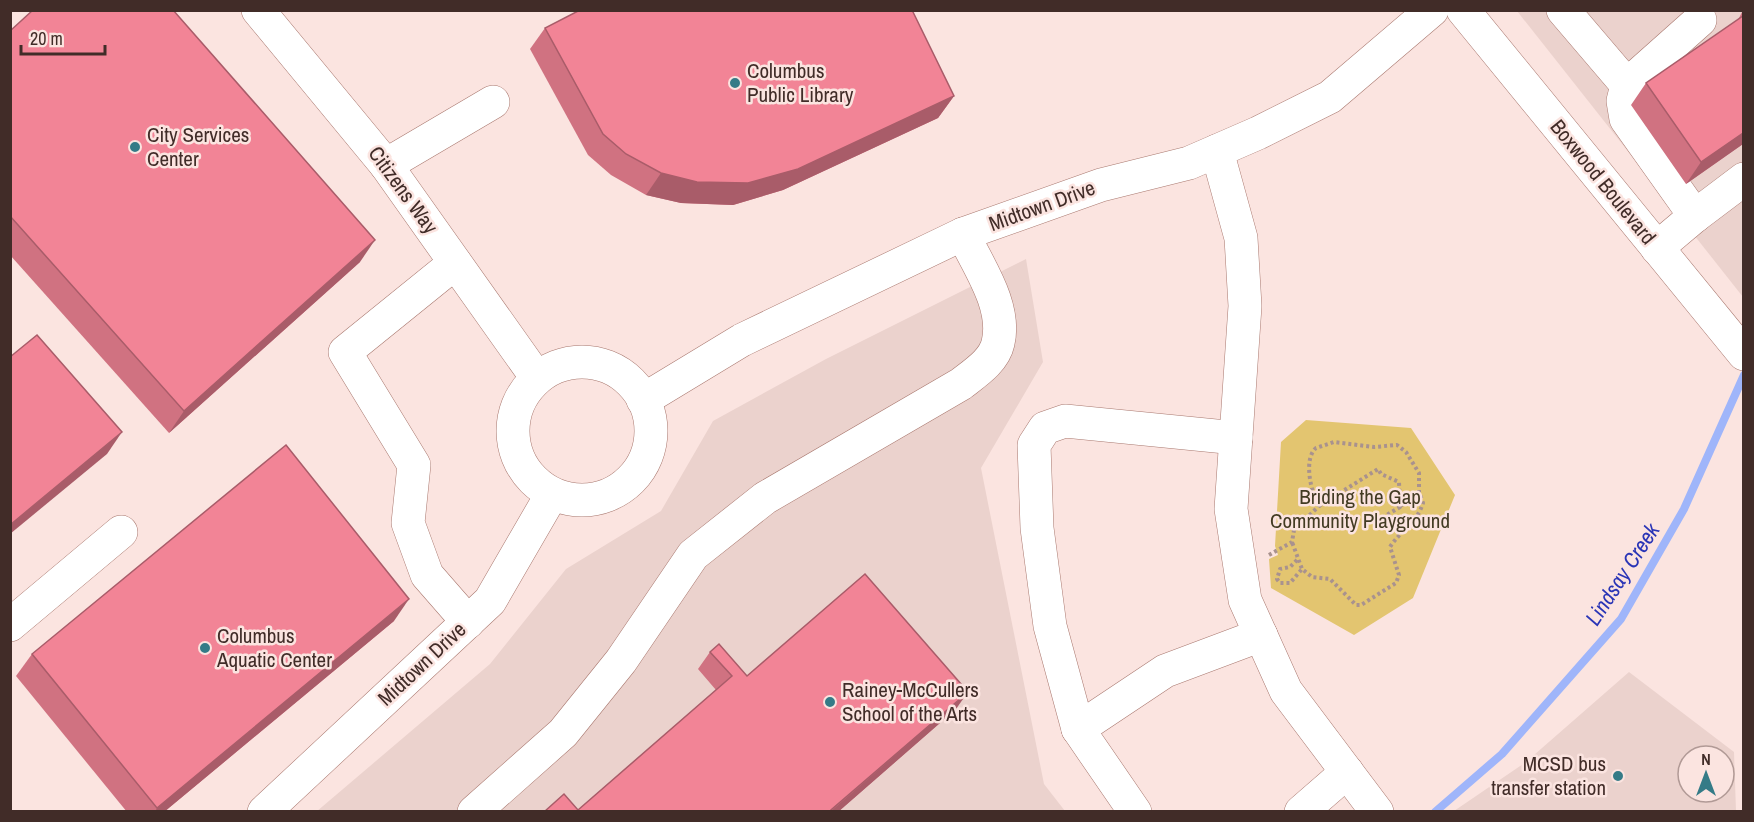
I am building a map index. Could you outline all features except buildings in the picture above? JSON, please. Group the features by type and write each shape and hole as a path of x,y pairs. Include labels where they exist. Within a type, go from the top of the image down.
{"street":[{"name":"Citizens Way","path":"258,10 386,165 537,378"},
{"name":"Midtown Drive","path":"643,399 742,340 963,234 1101,185 1189,163 1330,98 1432,10"},
{"name":"Boxwood Boulevard","path":"1463,10 1743,354"},
{"path":"1563,10 1627,85"},
{"path":"1695,216 1626,119 1623,101 1627,85 1701,14"},
{"path":"386,165 493,102"},
{"path":"1217,151 1241,238 1245,306 1231,509 1245,600 1286,691 1377,812"},
{"path":"1656,248 1743,178"},
{"path":"474,812 563,733 621,661 693,555 765,498 961,384 985,365 998,344 998,308 963,234"},
{"path":"455,263 345,352 414,465 408,523 427,574 468,622"},
{"path":"575,362 596,364 615,370 631,383 643,399 650,420 650,441 644,462 632,479 615,492 594,499 573,500 552,494 534,481 520,463 513,440 513,417 522,396 537,378 555,367 575,362"},
{"path":"1135,812 1078,729 1050,626 1037,528 1034,445 1045,428 1065,421 1236,438"},
{"name":"Midtown Drive","path":"264,812 490,601 552,494"},
{"path":"10,625 121,532"},
{"path":"1078,729 1165,671 1261,635"},
{"path":"1301,812 1347,772"}],"path":[{"path":"1321,505 1311,488 1310,458 1311,452 1322,444 1334,442 1374,447 1397,445 1406,452 1421,478 1421,509 1411,526 1398,536 1390,548 1399,574 1396,584 1361,605 1356,605 1330,579 1312,577 1302,569 1292,542 1294,530 1321,505 1378,469 1381,474 1399,482 1400,507"},
{"path":"1380,519 1410,500"},
{"path":"1239,561 1272,554 1292,542"},
{"path":"1297,560 1290,567 1280,569 1277,579 1280,583 1290,583 1302,569"},
{"path":"1290,567 1296,574"}],"shaded area":[{"path":"1517,11 1743,11 1743,297"},
{"path":"1026,259 1043,362 981,468 1044,784 1065,811 316,812 490,664 566,569 661,511 713,421 826,359"},
{"path":"1629,672 1724,744 1676,744 1676,804 1736,804 1736,811 1454,811 1526,762"}],"green space":[{"name":"Briding the Gap Community Playground","path":"1306,420 1411,428 1455,495 1413,598 1354,635 1271,588 1269,559 1278,555 1275,546 1281,442"}],"waterway":[{"name":"Lindsay Creek","path":"1435,812 1502,754 1621,619 1684,509 1744,375"}],"place":[{"name":"Columbus Public Library","path":"735,83"},
{"name":"City Services Center","path":"135,147"},
{"name":"Columbus Aquatic Center","path":"205,648"},
{"name":"Rainey-McCullers School of the Arts","path":"830,702"},
{"name":"MCSD bus transfer station","path":"1618,776"}]}
